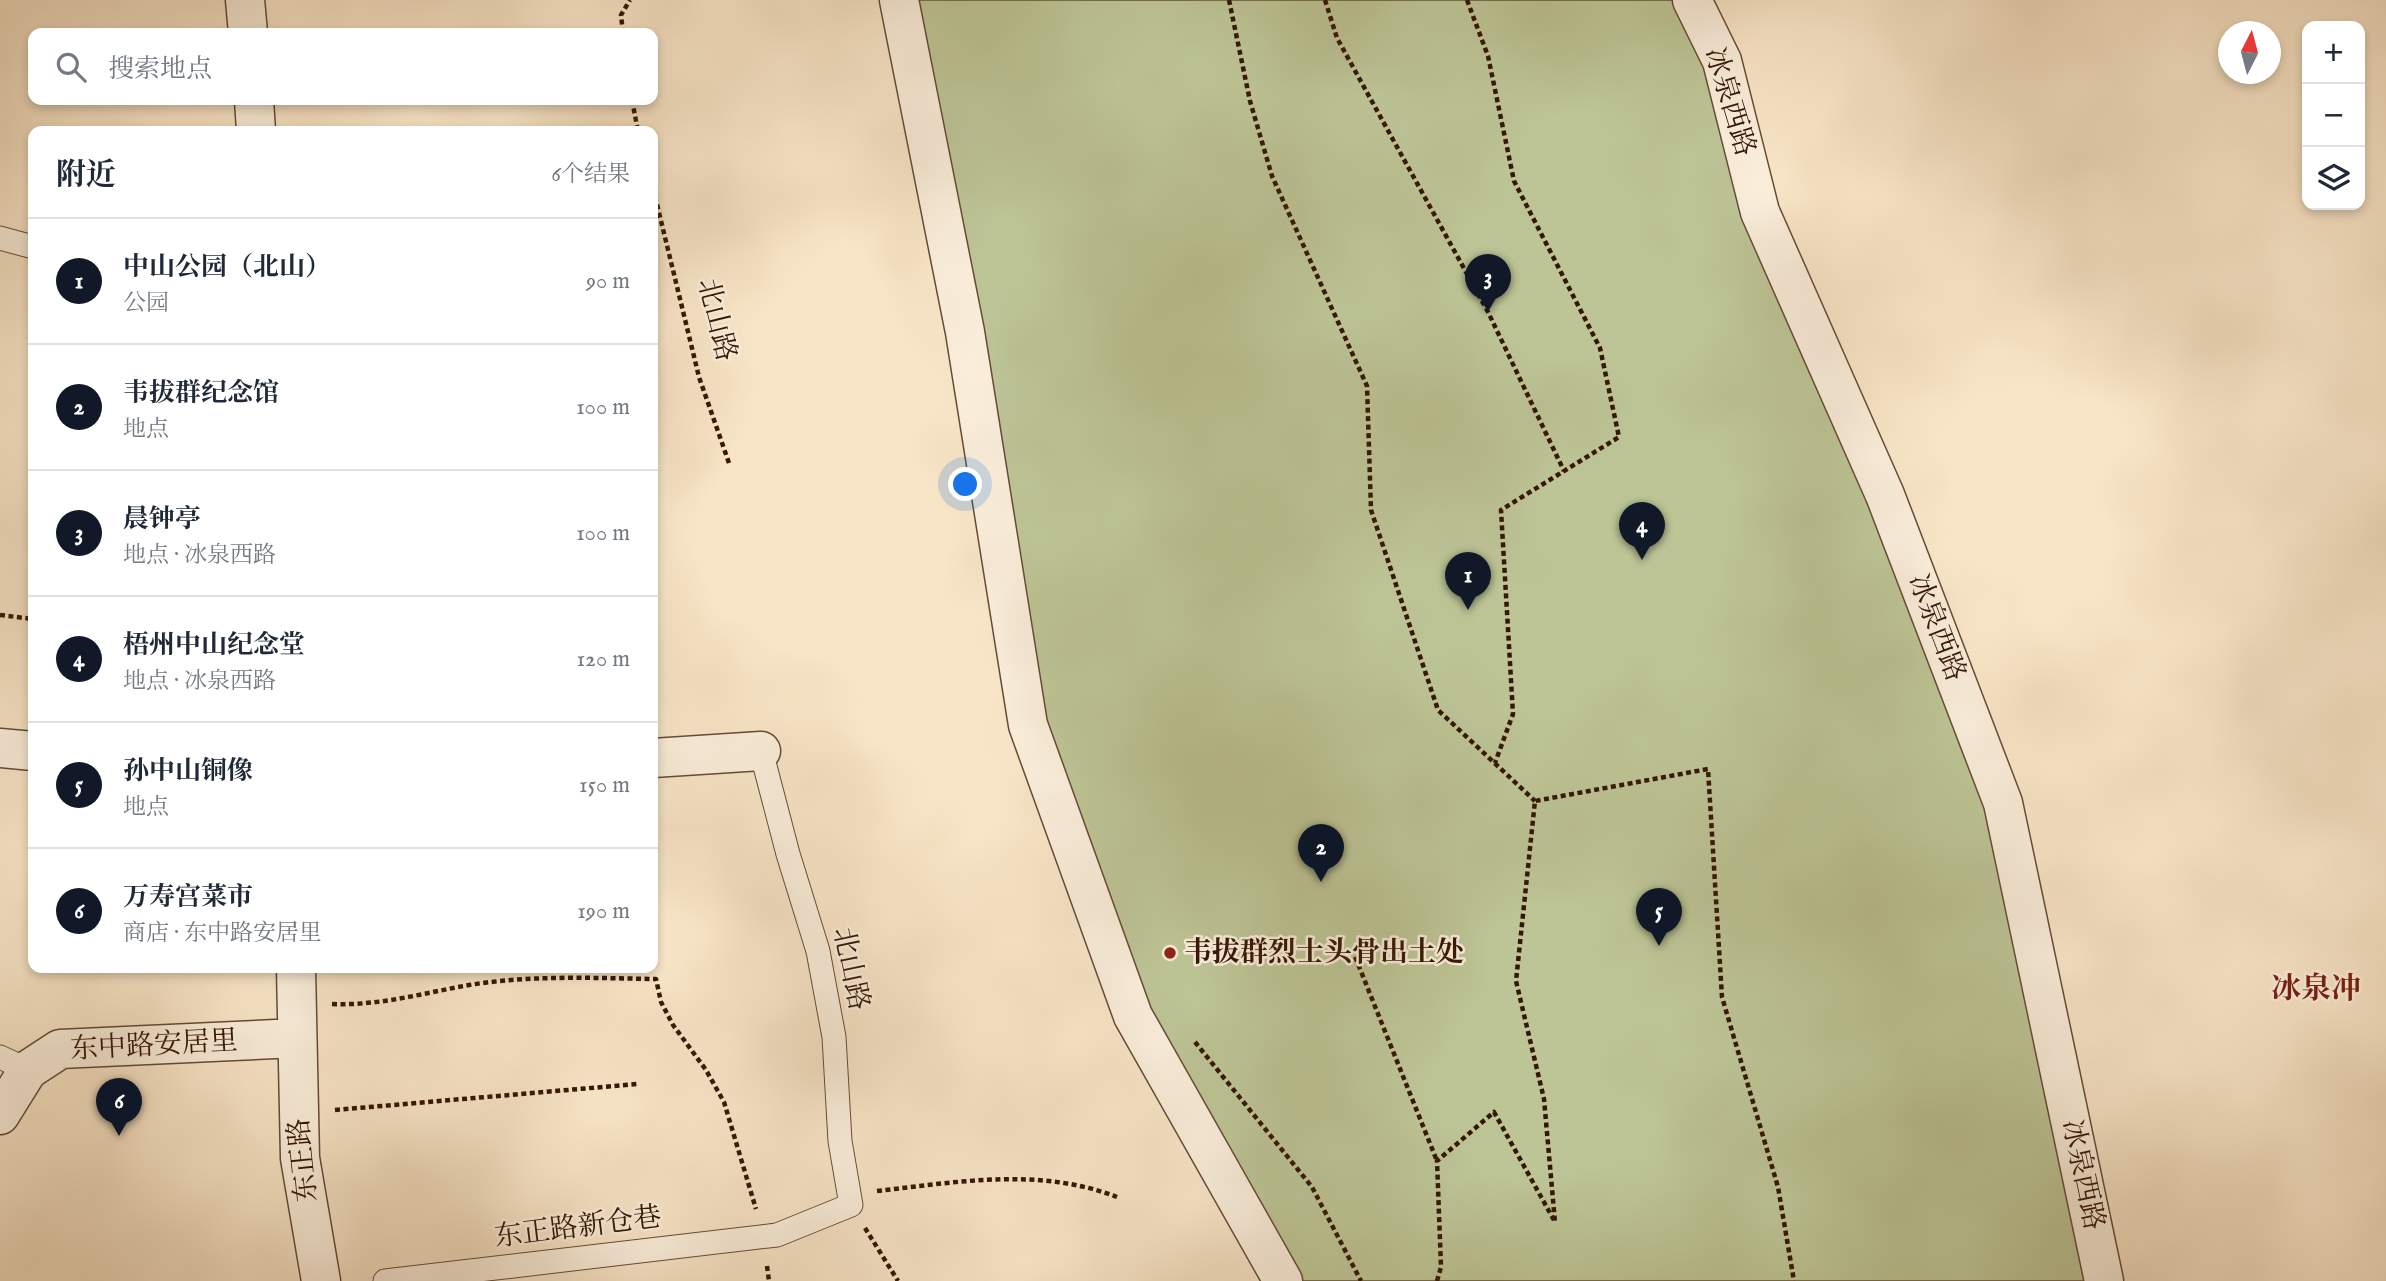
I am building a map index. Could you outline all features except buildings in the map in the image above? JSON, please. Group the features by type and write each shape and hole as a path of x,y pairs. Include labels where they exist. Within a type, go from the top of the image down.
{"street":[{"path":"245,0 248,28"},
{"path":"899,0 965,332 1028,725 1133,1016 1283,1281"},
{"name":"冰泉西路","path":"1692,0 1722,61 1760,212 1885,495 2003,803 2104,1281"},
{"path":"254,105 257,126"},
{"path":"0,748 28,751"},
{"path":"658,758 761,751"},
{"name":"东中路安居里","path":"0,1115 14,1063 60,1049 296,1003"},
{"name":"东正路","path":"296,1003 300,1158 321,1281"}],"lane":[{"path":"0,238 28,246"},
{"name":"北山路","path":"761,751 788,854 818,951 834,1037 840,1141 851,1205"},
{"name":"东正路新仓巷","path":"386,1281 770,1236 851,1205"}],"path":[{"path":"622,28 621,15 630,0"},
{"path":"1229,0 1250,101 1272,176 1367,386 1371,510 1438,710 1535,801"},
{"path":"1325,0 1337,38 1488,312 1564,471"},
{"path":"1468,0 1488,56 1514,181 1600,348 1619,438 1501,510 1513,714 1495,763"},
{"path":"633,105 637,126"},
{"name":"北山路","path":"658,209 699,377 729,463"},
{"path":"0,615 28,618"},
{"path":"1535,801 1708,769 1722,997 1778,1187 1794,1281"},
{"path":"1437,1161 1494,1112 1555,1222 1544,1099 1516,981 1535,801"},
{"path":"1352,948 1437,1161 1441,1267 1437,1281"},
{"path":"296,1003 392,1001 470,985 530,978 656,979 662,1002 673,1025 706,1070 724,1102 770,1236 769,1281"},
{"path":"1191,1037 1312,1187 1361,1281"},
{"path":"299,1114 567,1088 637,1084"},
{"path":"898,1281 851,1205 873,1192 1015,1178 1054,1180 1117,1197"}],"green space":[{"path":"898,0 1692,0 2003,803 2104,1281 1283,1281 1133,1016 1028,725"}],"place":[{"name":"晨钟亭","path":"1488,312"},
{"name":"梧州中山纪念堂","path":"1642,560"},
{"name":"中山公园（北山）","path":"1468,610"},
{"name":"韦拔群纪念馆","path":"1321,882"},
{"name":"孙中山铜像","path":"1659,946"},
{"name":"韦拔群烈士头骨出土处","path":"1170,953"},
{"name":"万寿宫菜市","path":"119,1136"}],"district":[{"name":"冰泉冲","path":"2316,990"}]}
